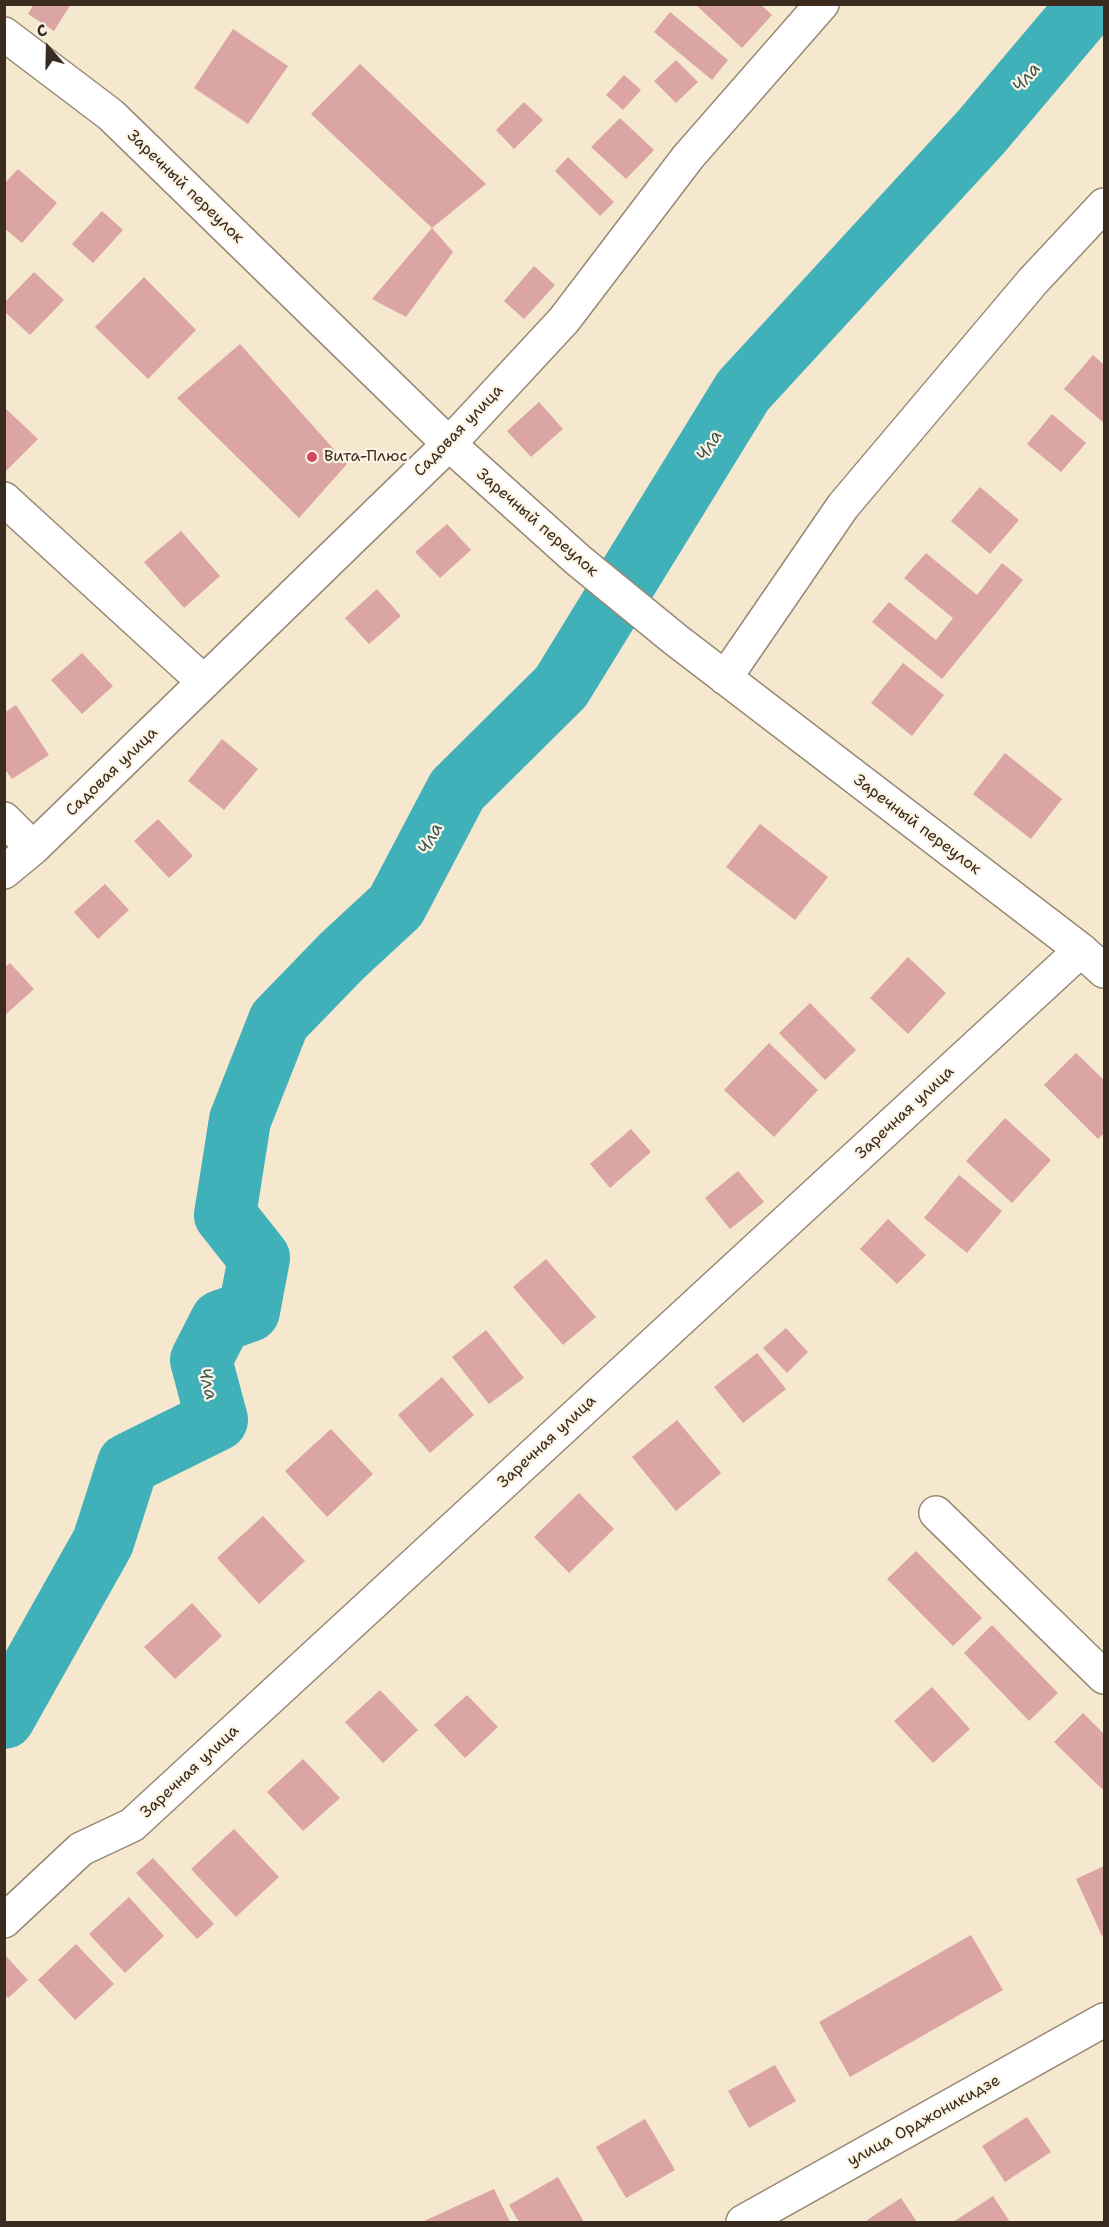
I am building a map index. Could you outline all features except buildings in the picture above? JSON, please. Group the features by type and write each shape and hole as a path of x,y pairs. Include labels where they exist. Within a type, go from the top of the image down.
{"street":[{"name":"Садовая улица","path":"4,872 33,848 449,444 564,320 688,158 822,4"},
{"name":"Заречный переулок","path":"4,34 111,115 449,444 578,560 676,640 1093,960"},
{"path":"725,678 843,506 1033,281 1104,205"},
{"path":"4,499 204,682"},
{"path":"4,819 33,848"},
{"name":"Заречная улица","path":"4,1921 81,1849 132,1825 1093,960"},
{"path":"936,1513 1104,1677"},
{"name":"улица Орджоникидзе","path":"743,2223 1104,2020"}],"waterway":[{"name":"Чла","path":"4,1718 103,1542 128,1464 217,1420 201,1360 221,1321 249,1311 259,1258 225,1215 240,1120 279,1021 342,956 396,906 457,790 561,687 743,391 981,132 1089,4"}],"place":[{"name":"Вита-Плюс","path":"312,457"}]}
